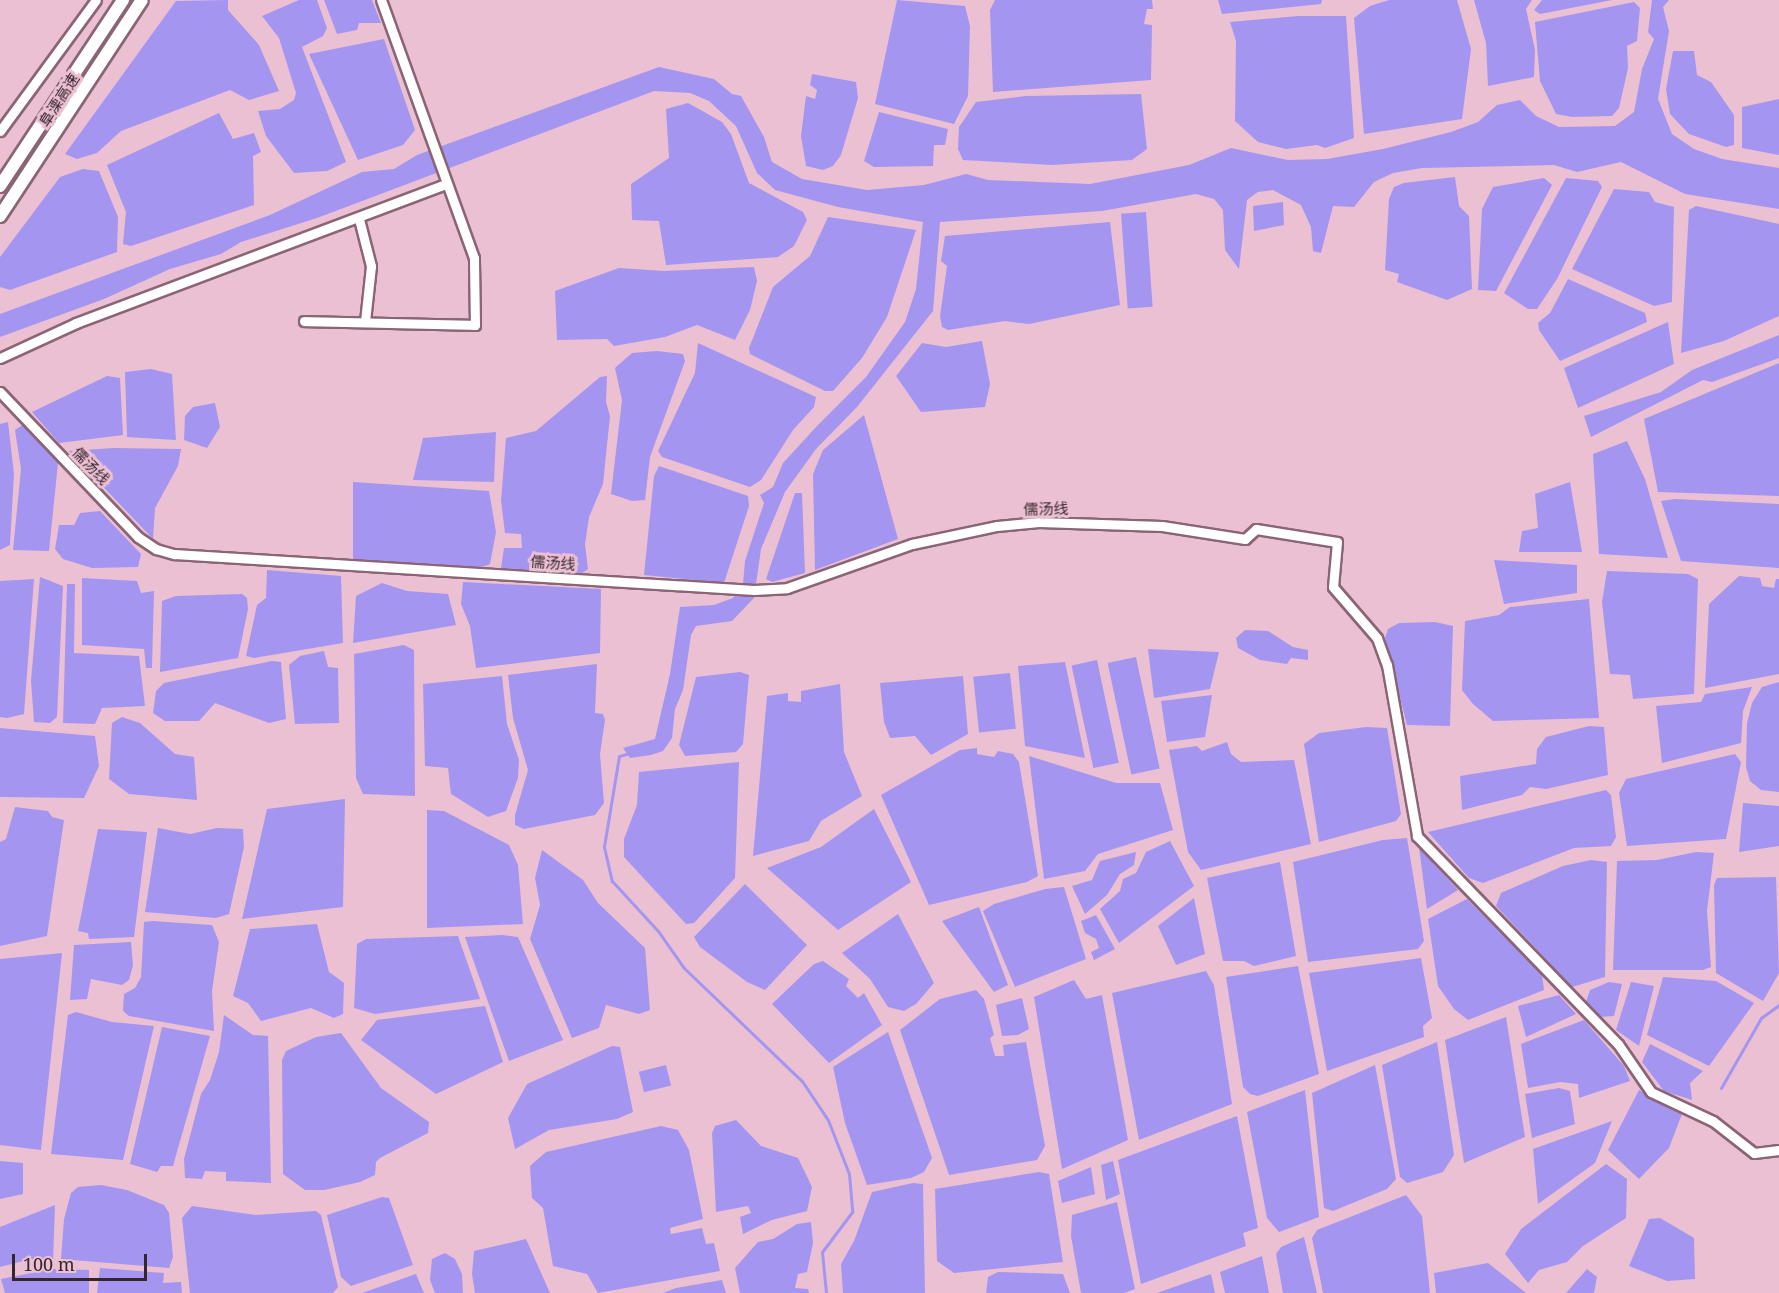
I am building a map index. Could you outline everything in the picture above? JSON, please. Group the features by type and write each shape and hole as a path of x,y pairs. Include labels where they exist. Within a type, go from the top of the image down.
{"highway":[{"name":"阜溧高速","path":"0,186 123,0"},
{"name":"阜溧高速","path":"0,216 142,0"}],"street":[{"path":"0,131 96,0"},
{"path":"304,321 475,325 474,258 445,184 381,0"},
{"path":"0,358 76,323 359,219 445,184"},
{"path":"359,219 371,266 365,321"},
{"name":"儒汤线","path":"0,392 138,537 156,549 174,554 754,590 787,588 912,544 997,526 1039,522 1162,526 1245,539 1256,529 1337,542 1333,587 1377,638 1387,665 1417,836 1618,1044 1651,1092 1713,1120 1754,1153 1779,1150"}],"shaded area":[{"path":"228,0 228,10 259,45 279,91 249,100 230,90 121,131 97,153 77,159 65,154 176,1"},
{"path":"299,0 317,0 327,28 323,36 302,47 346,162 327,171 294,173 266,136 258,111 280,109 294,100 296,93 279,38 262,16"},
{"path":"324,0 372,0 381,23 359,23 357,30 337,34"},
{"path":"897,0 965,6 970,26 968,96 954,124 875,104"},
{"path":"995,0 1152,0 1153,9 1147,9 1144,24 1152,25 1151,80 993,92 990,10"},
{"path":"1218,0 1322,0 1321,4 1222,14"},
{"path":"1389,0 1457,0 1471,49 1462,119 1364,134 1354,18 1370,6"},
{"path":"1474,0 1532,0 1526,9 1535,50 1534,77 1488,86 1486,43"},
{"path":"1542,0 1612,0 1540,14 1534,10"},
{"path":"1652,0 1669,0 1663,7 1669,31 1658,99 1672,134 1694,149 1722,159 1779,168 1779,209 1685,194 1621,162 1577,172 1554,165 1422,168 1393,173 1374,182 1354,207 1333,206 1321,253 1313,251 1311,227 1301,205 1273,190 1258,192 1247,200 1239,269 1225,250 1223,210 1214,199 1196,194 1102,211 940,222 933,311 857,407 816,449 785,492 761,549 754,598 732,621 696,626 691,635 683,690 675,709 672,738 663,751 651,755 630,758 623,748 655,739 670,674 680,607 714,605 733,598 743,584 745,561 764,503 760,495 773,487 783,463 866,377 905,322 916,289 923,222 838,207 775,190 757,173 736,126 709,101 690,93 654,91 317,218 241,242 221,254 170,269 104,299 0,337 0,314 270,215 362,172 394,169 417,155 659,67 714,79 732,94 741,96 764,137 772,162 802,179 867,190 924,185 966,174 988,180 1090,184 1189,165 1231,148 1288,160 1327,159 1383,149 1451,132 1478,122 1497,105 1520,100 1536,116 1559,127 1615,126 1634,112 1642,69 1654,39 1648,32"},
{"path":"1634,2 1640,8 1637,41 1627,46 1628,68 1619,108 1612,116 1572,117 1556,114 1540,81 1535,22"},
{"path":"1298,16 1346,16 1354,138 1325,148 1317,145 1286,149 1258,142 1235,121 1236,41 1230,22"},
{"path":"384,39 415,130 403,145 358,160 309,54"},
{"path":"1673,51 1694,51 1697,75 1711,82 1734,115 1734,145 1726,147 1689,134 1670,114 1666,89"},
{"path":"812,74 856,82 858,98 841,155 833,166 823,170 806,166 801,136 806,96 815,99 817,90 810,85"},
{"path":"1141,94 1147,149 1132,160 1052,165 963,160 958,149 959,127 976,102 1026,96"},
{"path":"1779,99 1779,155 1742,148 1742,107"},
{"path":"688,103 722,122 731,134 749,183 803,212 807,220 794,246 778,257 666,265 659,221 632,220 631,184 669,158 666,109"},
{"path":"879,112 948,129 945,145 934,145 933,166 874,167 864,161"},
{"path":"219,113 233,139 254,133 261,152 253,156 254,205 131,246 123,244 126,212 107,165"},
{"path":"83,169 99,171 118,217 117,252 10,290 0,287 0,257 60,177"},
{"path":"1455,177 1459,206 1469,216 1472,289 1447,300 1397,282 1399,274 1385,270 1389,199 1394,187 1404,183"},
{"path":"1544,178 1552,185 1496,291 1478,290 1482,209 1493,187"},
{"path":"1566,178 1598,181 1602,187 1557,279 1537,309 1528,309 1504,293"},
{"path":"1614,189 1649,192 1655,202 1674,207 1672,302 1654,306 1572,269"},
{"path":"1283,202 1284,225 1254,231 1253,206"},
{"path":"1696,206 1779,224 1779,316 1724,341 1681,353 1689,210"},
{"path":"1146,212 1153,307 1128,309 1121,214"},
{"path":"828,217 916,230 887,317 862,358 833,391 825,391 750,354 749,348 773,287 810,256"},
{"path":"1110,222 1120,305 1029,324 1005,321 948,330 942,327 940,316 947,266 941,261 945,236"},
{"path":"754,267 757,281 750,310 735,340 697,325 665,337 614,346 607,339 557,340 555,291 619,268 664,271"},
{"path":"1568,279 1645,313 1647,322 1560,361 1539,330 1538,323 1550,313"},
{"path":"1668,322 1674,364 1578,408 1564,368"},
{"path":"1779,335 1779,358 1712,382 1703,380 1591,437 1584,416 1661,392 1692,370"},
{"path":"982,341 990,384 985,407 921,412 896,376 922,343 946,347"},
{"path":"698,343 816,397 814,407 793,430 761,480 750,487 662,457 658,451 695,373"},
{"path":"657,351 683,354 685,361 650,457 645,500 632,501 611,494 622,400 615,368 632,353"},
{"path":"1779,363 1779,496 1658,492 1644,419"},
{"path":"151,369 172,374 176,440 127,437 125,372"},
{"path":"107,376 120,378 123,435 59,443 32,412"},
{"path":"607,376 606,402 610,416 603,484 589,517 585,544 588,569 582,573 501,568 504,548 522,548 521,534 505,533 501,501 506,438 536,431 600,377"},
{"path":"215,403 220,427 207,448 184,440 185,416 193,407"},
{"path":"864,415 898,539 815,570 813,474 823,450"},
{"path":"8,422 14,474 10,545 0,550 0,424"},
{"path":"24,424 58,463 49,551 13,550 21,469 15,430"},
{"path":"496,432 494,482 413,480 423,438"},
{"path":"1627,441 1645,479 1668,558 1599,554 1593,454"},
{"path":"113,448 181,449 178,466 155,508 153,539 69,451"},
{"path":"659,466 748,496 749,506 724,583 644,575 654,476"},
{"path":"353,482 489,491 496,532 490,564 482,567 353,560"},
{"path":"1570,482 1582,552 1519,552 1522,531 1538,528 1535,494"},
{"path":"795,493 802,493 805,573 772,582 766,579"},
{"path":"1675,499 1779,504 1779,568 1681,561 1661,501"},
{"path":"100,511 141,554 138,567 92,568 63,559 55,549 59,525 74,525 80,513"},
{"path":"1494,560 1577,565 1577,593 1504,604"},
{"path":"267,570 341,576 343,643 254,658 246,656 257,605 266,598"},
{"path":"1607,571 1688,574 1698,579 1694,694 1633,699 1630,675 1610,674 1602,602"},
{"path":"1739,576 1760,578 1762,586 1774,588 1776,579 1779,579 1779,674 1705,688 1709,604"},
{"path":"40,577 63,586 57,717 50,723 34,722 31,681"},
{"path":"82,578 137,581 141,593 154,591 152,668 146,668 144,649 82,645"},
{"path":"34,579 24,714 7,718 0,717 0,581"},
{"path":"463,582 601,589 600,653 476,668 470,626 461,604"},
{"path":"382,583 407,591 448,594 456,625 353,643 356,596"},
{"path":"67,584 75,584 74,653 139,656 145,706 102,708 95,724 63,723"},
{"path":"242,594 247,598 248,609 238,658 160,672 162,601 176,596"},
{"path":"1589,599 1599,718 1493,721 1473,704 1462,690 1465,621 1499,615 1510,607"},
{"path":"1435,622 1453,626 1450,726 1407,725 1385,638 1388,629 1399,623"},
{"path":"1245,630 1268,631 1293,647 1308,650 1308,660 1291,658 1287,664 1260,660 1238,648 1236,638"},
{"path":"404,645 414,650 415,796 363,794 356,778 354,654"},
{"path":"1148,649 1219,652 1210,689 1154,698"},
{"path":"324,651 328,667 338,668 339,723 295,724 289,665 300,656"},
{"path":"1136,657 1160,769 1131,775 1108,663"},
{"path":"1097,660 1119,763 1093,768 1072,665"},
{"path":"272,661 281,662 286,719 269,723 215,703 199,721 165,721 153,713 156,691 164,683"},
{"path":"1065,662 1085,758 1025,746 1018,666"},
{"path":"597,664 595,713 603,714 605,720 600,754 604,803 595,815 524,829 515,825 515,815 528,770 513,718 508,675"},
{"path":"740,672 749,675 743,744 736,752 685,756 679,745 696,677"},
{"path":"1010,673 1016,729 979,733 973,677"},
{"path":"502,676 507,724 519,760 518,778 506,811 488,817 451,794 448,768 425,766 423,684"},
{"path":"963,676 968,734 931,755 915,736 890,738 884,722 880,683"},
{"path":"1779,682 1779,792 1761,790 1750,781 1746,767 1747,723 1752,703 1762,687"},
{"path":"840,684 844,752 862,796 821,821 809,841 753,856 767,696 788,693 788,701 801,702 801,691"},
{"path":"1752,687 1743,711 1741,743 1662,763 1656,706 1701,702 1705,694"},
{"path":"1212,695 1205,737 1167,742 1161,701"},
{"path":"122,717 140,723 175,754 194,757 197,800 129,794 109,779 112,723"},
{"path":"1589,726 1604,727 1608,775 1546,789 1530,787 1522,795 1462,810 1460,776 1536,764 1537,749 1546,737"},
{"path":"1366,727 1387,728 1401,814 1396,821 1319,842 1304,744 1319,733"},
{"path":"0,728 95,736 99,766 84,798 0,797"},
{"path":"1227,742 1231,754 1241,762 1294,760 1311,844 1201,870 1188,852 1169,750 1197,746 1202,751"},
{"path":"977,748 977,754 994,757 998,751 1013,754 1019,762 1038,876 1027,882 929,905 881,795 960,750"},
{"path":"1735,754 1741,762 1726,839 1627,846 1619,793 1626,779"},
{"path":"1029,756 1116,783 1160,783 1173,830 1098,854 1085,871 1044,879"},
{"path":"739,762 735,878 694,923 686,924 624,857 624,839 637,805 639,772"},
{"path":"1606,790 1611,795 1616,837 1611,846 1574,848 1483,883 1469,878 1428,832"},
{"path":"345,799 343,907 242,919 267,809"},
{"path":"1743,803 1779,806 1779,846 1739,852"},
{"path":"15,807 48,811 52,817 64,820 47,936 0,946 0,842 6,839"},
{"path":"874,809 911,882 838,930 767,868 821,847"},
{"path":"427,810 444,811 509,845 518,865 523,924 427,928"},
{"path":"158,828 190,834 217,828 243,829 244,847 229,914 216,918 145,912"},
{"path":"98,829 147,832 134,937 89,939 88,933 78,931"},
{"path":"1407,838 1424,941 1418,949 1308,962 1293,862 1383,840"},
{"path":"1170,841 1194,886 1119,943 1100,909 1120,891 1123,879 1136,873 1146,852"},
{"path":"1419,847 1458,890 1427,909"},
{"path":"542,850 583,880 598,903 645,948 650,1010 639,1014 606,1005 599,1028 572,1038 530,939 540,905 535,878"},
{"path":"1136,852 1134,865 1120,874 1107,895 1085,914 1072,886 1092,880 1100,861"},
{"path":"1696,852 1714,853 1707,911 1711,967 1703,970 1613,970 1617,861 1657,860"},
{"path":"1591,860 1607,862 1605,977 1572,987 1496,906 1501,893 1563,866"},
{"path":"1280,862 1296,956 1254,966 1244,961 1223,961 1207,878"},
{"path":"1776,877 1779,973 1763,1001 1716,973 1714,885 1717,878"},
{"path":"745,884 807,945 765,990 747,982 700,947 694,937"},
{"path":"1064,887 1086,959 1015,987 983,911 994,904 1045,889"},
{"path":"1194,898 1205,954 1176,965 1158,926"},
{"path":"1467,899 1542,974 1544,990 1468,1020 1454,1009 1438,986 1428,919"},
{"path":"979,907 1008,985 994,992 942,921"},
{"path":"898,914 934,983 916,1004 904,1011 888,1007 870,979 842,953"},
{"path":"1096,915 1115,949 1094,960 1091,952 1099,948 1096,939 1085,933 1081,921"},
{"path":"144,922 212,925 219,942 212,991 214,1031 129,1016 123,1011 124,994 135,988 141,977"},
{"path":"317,924 329,972 344,983 343,1014 334,1018 311,1008 261,1021 248,1003 233,996 250,929"},
{"path":"502,935 518,937 563,1040 509,1061 465,937"},
{"path":"458,936 480,999 375,1014 354,1008 357,944 366,939"},
{"path":"131,942 133,965 129,980 122,985 91,979 87,999 70,1000 74,945"},
{"path":"62,953 41,1150 0,1145 0,959"},
{"path":"1421,958 1432,1018 1423,1026 1424,1037 1327,1071 1309,973"},
{"path":"823,961 849,979 846,986 858,998 864,993 882,1025 829,1063 772,1004 814,964"},
{"path":"1298,966 1319,1074 1258,1096 1250,1094 1243,1087 1226,977"},
{"path":"1206,971 1214,985 1232,1104 1139,1140 1112,993"},
{"path":"1663,977 1716,981 1754,1003 1709,1066 1647,1035"},
{"path":"1074,980 1086,999 1102,995 1128,1140 1062,1169 1034,997"},
{"path":"1609,982 1622,984 1614,1016 1599,1017 1586,1002 1590,990"},
{"path":"1631,982 1654,986 1639,1046 1616,1030"},
{"path":"976,990 984,999 994,1035 990,1038 995,1056 1004,1056 1003,1045 1026,1042 1045,1146 1037,1160 949,1175 900,1030 940,999"},
{"path":"1559,995 1576,1014 1526,1037 1518,1006"},
{"path":"1022,998 1029,1029 1018,1035 1002,1036 996,1005"},
{"path":"485,1006 503,1062 436,1094 361,1040 377,1020"},
{"path":"76,1012 112,1022 154,1026 123,1160 51,1154 68,1015"},
{"path":"224,1015 253,1035 268,1036 271,1183 226,1181 226,1172 205,1171 202,1179 185,1178 184,1159 201,1094 210,1080 219,1052"},
{"path":"1506,1017 1525,1137 1464,1163 1445,1040"},
{"path":"1584,1020 1624,1066 1630,1081 1579,1098 1578,1084 1560,1082 1528,1088 1521,1044"},
{"path":"162,1027 210,1036 173,1166 161,1166 157,1172 130,1164"},
{"path":"888,1032 932,1158 924,1172 911,1178 867,1185 845,1123 833,1067"},
{"path":"341,1033 381,1088 429,1122 428,1133 380,1158 376,1162 375,1175 360,1182 324,1190 305,1190 283,1174 282,1060 286,1051 316,1037"},
{"path":"1437,1042 1454,1155 1443,1172 1407,1183 1400,1177 1382,1065"},
{"path":"1650,1044 1703,1071 1690,1083 1692,1100 1664,1091 1642,1062"},
{"path":"612,1046 620,1047 633,1112 617,1119 549,1130 515,1149 508,1118 527,1084"},
{"path":"666,1065 671,1085 644,1092 639,1072"},
{"path":"1375,1065 1396,1179 1387,1189 1333,1211 1324,1208 1312,1093"},
{"path":"1559,1088 1570,1091 1575,1124 1532,1138 1525,1094"},
{"path":"1305,1090 1319,1217 1279,1232 1267,1218 1247,1112"},
{"path":"1639,1090 1682,1114 1669,1148 1639,1179 1608,1150"},
{"path":"1237,1116 1258,1228 1243,1233 1246,1246 1141,1284 1118,1160"},
{"path":"736,1120 761,1146 798,1158 812,1187 807,1211 772,1220 743,1234 740,1217 751,1213 748,1206 716,1212 712,1133 715,1126"},
{"path":"1612,1121 1595,1163 1538,1204 1533,1149"},
{"path":"661,1126 678,1130 689,1150 703,1219 670,1228 671,1234 702,1228 706,1244 714,1243 720,1271 598,1293 587,1274 553,1266 543,1208 532,1198 530,1166 546,1152"},
{"path":"0,1161 23,1163 23,1194 0,1199"},
{"path":"1113,1161 1120,1194 1106,1200 1101,1165"},
{"path":"1606,1164 1627,1179 1626,1218 1583,1246 1567,1262 1539,1270 1528,1283 1505,1254 1521,1229"},
{"path":"1091,1167 1095,1194 1062,1203 1058,1181"},
{"path":"1039,1172 1049,1174 1063,1262 954,1273 937,1261 935,1189"},
{"path":"913,1183 923,1184 925,1293 843,1293 841,1264 854,1241 872,1192"},
{"path":"101,1185 127,1190 164,1205 169,1213 173,1257 169,1268 61,1259 64,1219 71,1193 78,1187"},
{"path":"1406,1195 1422,1216 1430,1293 1323,1293 1312,1238 1317,1230"},
{"path":"382,1197 389,1198 413,1265 351,1286 341,1277 327,1215"},
{"path":"1117,1202 1135,1289 1124,1293 1081,1293 1071,1236 1072,1215"},
{"path":"55,1205 53,1261 31,1259 0,1267 0,1227"},
{"path":"192,1206 256,1215 316,1211 321,1215 338,1287 333,1293 190,1293 182,1218"},
{"path":"1660,1218 1694,1238 1695,1279 1667,1281 1629,1266 1649,1219"},
{"path":"811,1222 813,1243 807,1272 798,1274 795,1288 808,1289 809,1293 740,1293 735,1268 758,1242 773,1239 797,1224"},
{"path":"1304,1237 1317,1293 1283,1293 1276,1254 1281,1247"},
{"path":"526,1239 550,1293 475,1293 472,1274 474,1251"},
{"path":"445,1253 455,1259 462,1274 463,1293 435,1293 430,1280 432,1259"},
{"path":"1262,1256 1269,1293 1225,1293 1220,1272"},
{"path":"1488,1263 1526,1293 1436,1293 1434,1273"},
{"path":"100,1268 164,1273 163,1283 181,1282 182,1293 97,1293"},
{"path":"52,1269 89,1270 89,1293 5,1293 1,1279"},
{"path":"1587,1269 1597,1277 1594,1293 1566,1293"},
{"path":"998,1272 1063,1274 1070,1293 986,1293 988,1277"},
{"path":"416,1274 424,1293 362,1293"},
{"path":"1211,1274 1215,1293 1157,1293"},
{"path":"722,1280 726,1293 663,1293 676,1288"}],"waterway":[{"path":"630,753 619,756 604,847 612,881 658,931 684,968 802,1081 828,1120 849,1174 852,1212 822,1252 826,1293"},
{"path":"1721,1088 1761,1018 1779,1005"}]}
